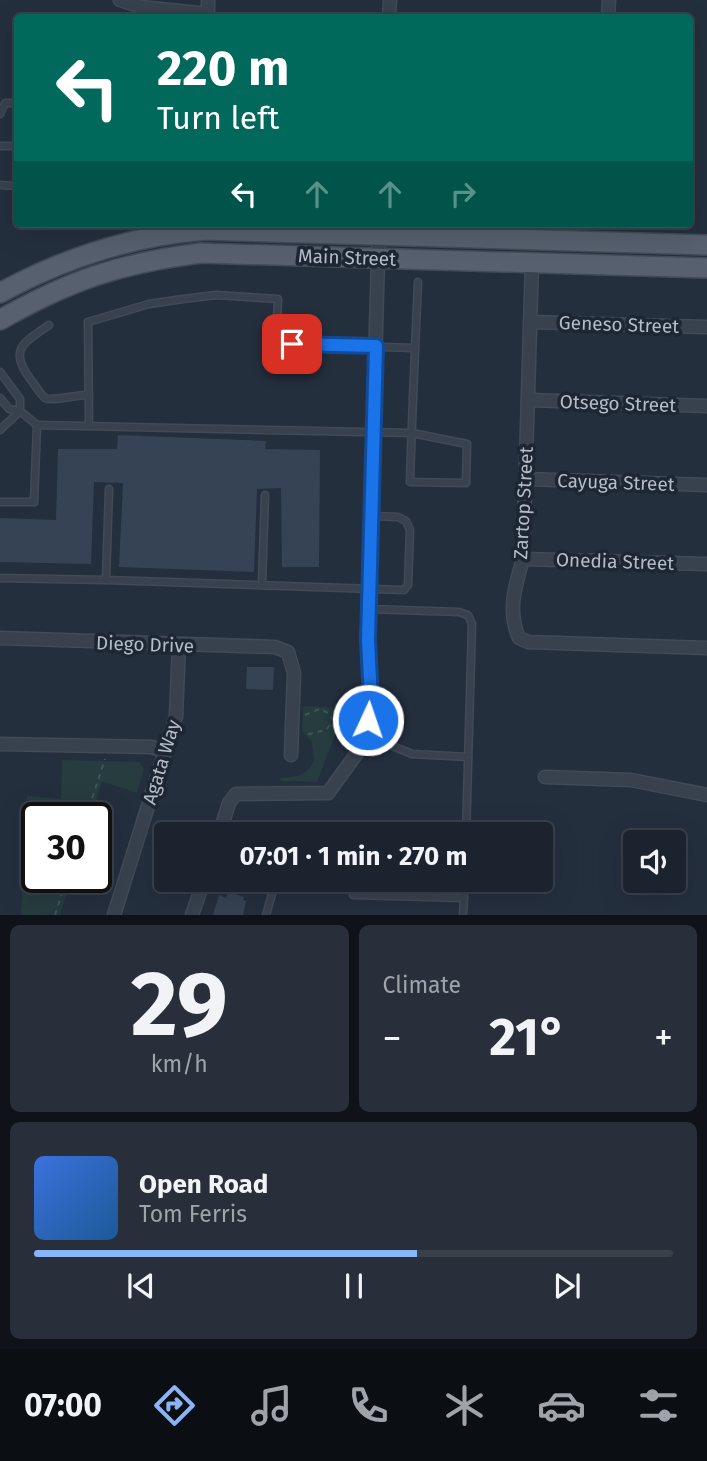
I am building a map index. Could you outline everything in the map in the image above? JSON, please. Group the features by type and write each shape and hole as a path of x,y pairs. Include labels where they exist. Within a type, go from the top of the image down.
{"main road":[{"name":"Main Street","path":"0,293 37,273 86,254 175,228"},
{"name":"Main Street","path":"325,228 482,230 707,246"},
{"name":"Main Street","path":"0,320 46,294 85,277 150,260 201,253 707,268"}],"street":[{"path":"120,0 141,7 208,13 208,0"},
{"path":"223,822 229,803 236,794 328,793 365,742 371,700 369,588 379,229"},
{"name":"Zartop Street","path":"533,262 523,559 514,587 512,606 519,638 528,642 707,648"},
{"name":"Geneso Street","path":"530,322 707,327"},
{"name":"Otsego Street","path":"528,400 707,406"},
{"name":"Cayuga Street","path":"526,479 707,485"},
{"name":"Onedia Street","path":"523,559 707,564"},
{"name":"Diego Drive","path":"0,638 275,647 288,652 294,673 291,755"},
{"name":"Agata Way","path":"114,915 176,716 179,645"},
{"path":"0,744 152,747 165,752"},
{"path":"545,777 631,780 707,795"},
{"path":"192,915 200,892"}],"lane":[{"path":"0,114 5,103 14,103"},
{"path":"0,398 9,409 20,411 37,425 412,433 467,444 466,483 410,482 412,433 415,348 418,282"},
{"path":"89,425 88,322 161,302 216,295 278,299 276,344 415,348"},
{"path":"49,325 25,342 19,352 20,365 45,398 57,400 72,394 89,395"},
{"path":"0,372 20,399 20,411 0,430"},
{"path":"0,502 34,502 37,425"},
{"path":"106,580 108,489"},
{"path":"262,584 265,495"},
{"path":"0,578 262,584 369,588 396,592 404,590 408,585 410,530 406,521 398,517 372,516"},
{"path":"369,609 459,612 468,615 472,624 466,822"},
{"path":"366,735 412,754 468,757"},
{"path":"266,915 273,892"},
{"path":"463,915 464,892"},
{"path":"353,895 464,898"}],"path":[{"path":"302,716 320,709 330,714 333,721 326,730 305,735"},
{"path":"91,802 105,759"},
{"path":"55,915 62,893"}],"green space":[{"path":"303,706 345,708 317,782 280,781 281,778 304,773 314,761 312,742 302,731"},
{"path":"62,760 139,762 144,769 137,793 102,781 96,802 27,802 27,796 61,799"},
{"path":"22,893 67,893 60,915 21,915"}],"building":[{"path":"118,435 266,441 265,449 320,450 319,567 282,567 281,488 257,489 254,572 119,567 123,483 94,482 91,564 0,562 0,518 56,520 58,449 117,449"},
{"path":"247,667 274,667 273,690 246,689"},
{"path":"228,892 244,897 243,900 246,901 243,915 213,915 219,895 226,898"}],"route":[{"path":"292,344 376,346 368,640 371,700 368,720"}]}
